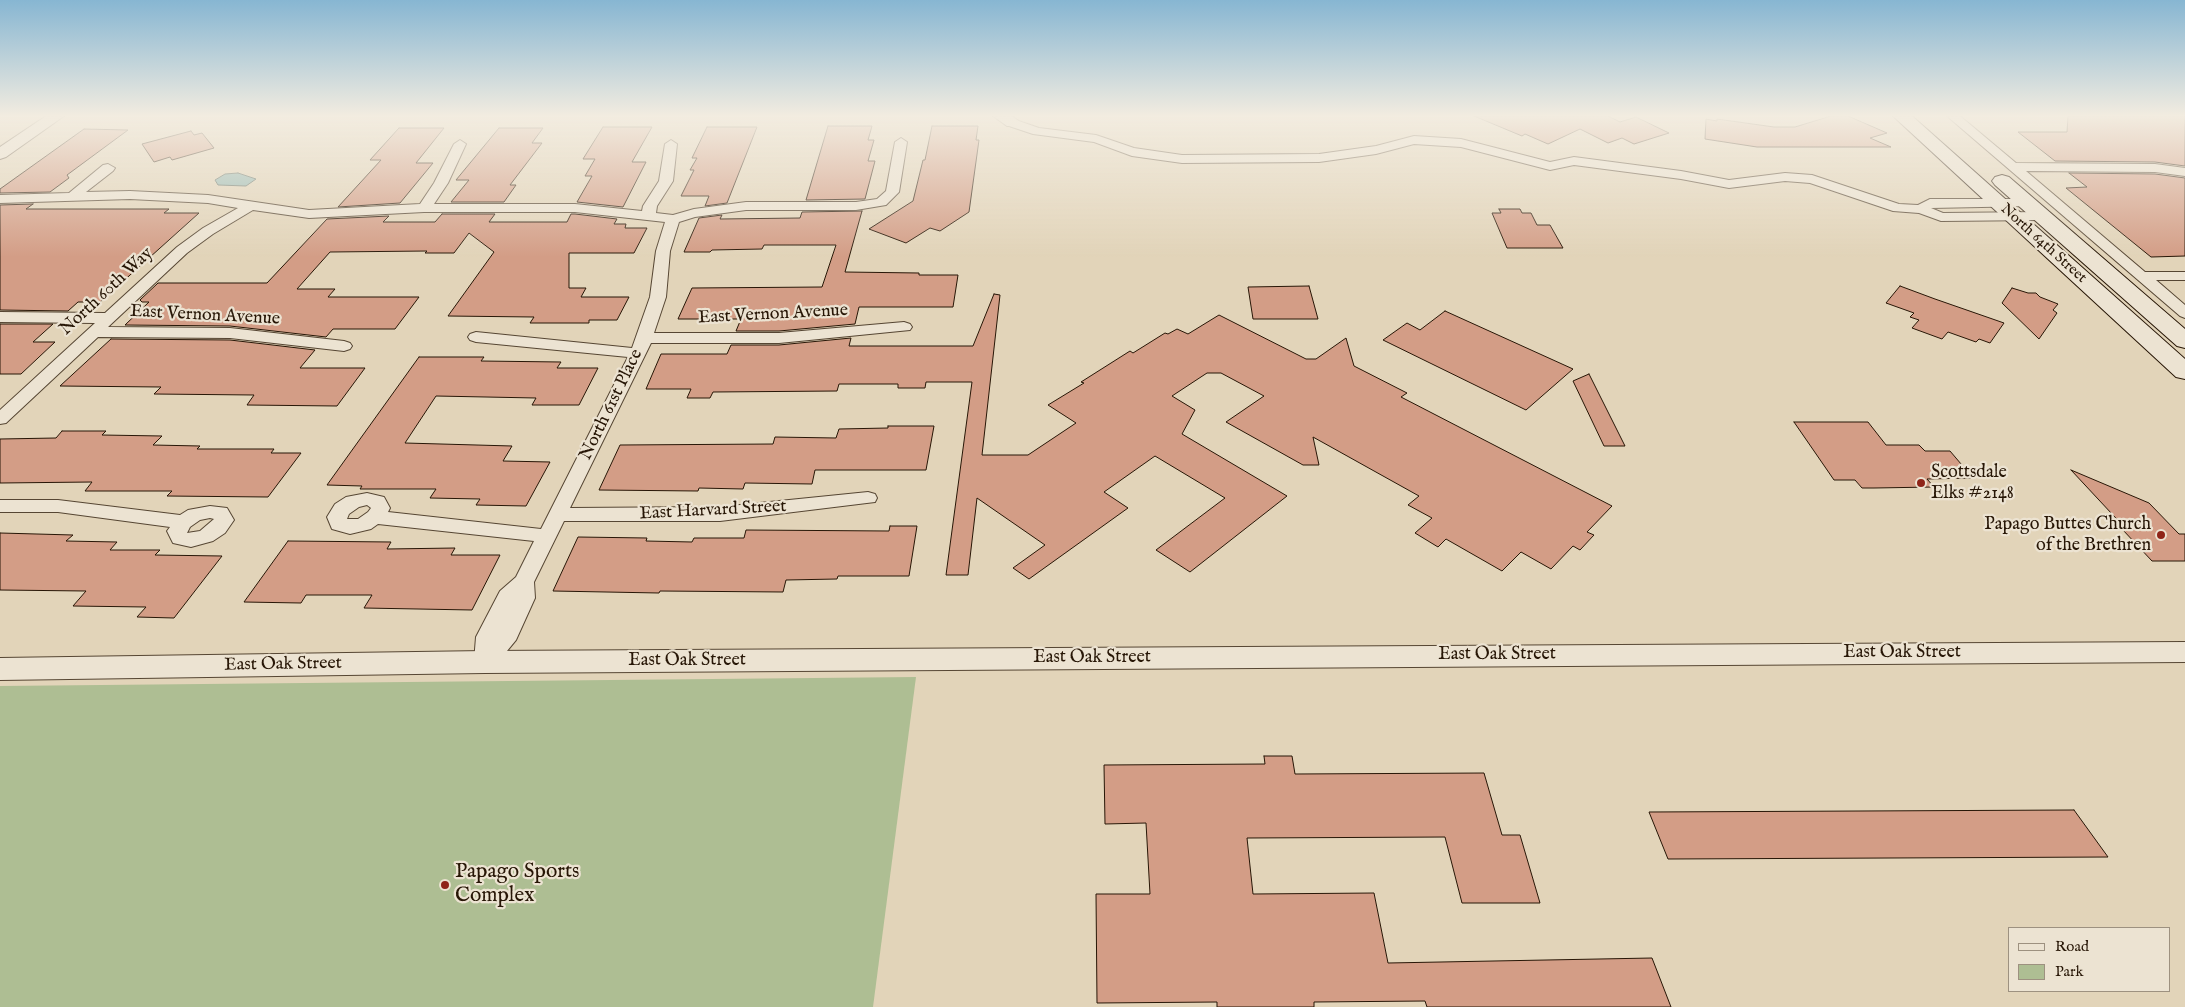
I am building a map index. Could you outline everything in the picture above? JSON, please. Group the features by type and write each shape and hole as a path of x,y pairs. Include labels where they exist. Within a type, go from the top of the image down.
{"main road":[{"name":"North 64th Street","path":"1961,163 2185,341"},
{"name":"North 64th Street","path":"1973,163 2185,372"}],"street":[{"path":"424,208 441,184 451,163"},
{"path":"648,216 650,206 666,181 668,163"},
{"path":"0,197 160,196 208,199 309,214 424,208 575,208 673,219 694,213 746,206 856,206 881,202 892,192 897,163"},
{"path":"1538,163 1550,166 1562,163"},
{"path":"1595,163 1729,184 1785,177 1812,179 1898,208 1921,209 1941,217 2020,210"},
{"path":"2008,163 2185,313"},
{"path":"2013,167 2155,168 2185,172"},
{"path":"73,196 108,168"},
{"path":"1921,209 1930,203 2020,210"},
{"name":"North 60th Way","path":"0,419 182,250 208,231 250,206"},
{"name":"North 61st Place","path":"485,662 504,640 525,598 524,582 641,346 658,297 663,250 673,219"},
{"path":"2141,276 2185,276"},
{"name":"East Vernon Avenue","path":"0,317 108,318"},
{"name":"East Vernon Avenue","path":"476,337 641,346 779,338 904,327"},
{"name":"East Vernon Avenue","path":"94,332 230,333 344,346"},
{"name":"East Harvard Street","path":"557,515 720,514 868,498"},
{"path":"0,506 58,506 183,522"},
{"path":"375,517 547,536"},
{"name":"East Oak Street","path":"0,669 485,662 1546,654 2185,652"}],"green space":[{"name":"Papago Sports Complex","path":"916,677 873,1007 0,1007 0,686"}],"water":[{"path":"238,173 256,179 246,186 218,185 215,180 225,174"}],"building":[{"path":"36,163 83,163 67,175 69,178 50,192 0,193 0,189"},
{"path":"378,163 433,163 400,203 338,207"},
{"path":"470,163 527,163 510,185 516,185 504,202 451,202 469,180 456,180"},
{"path":"593,163 645,163 623,207 577,202 592,176 585,176"},
{"path":"694,163 743,163 727,203 705,206 709,196 681,196 694,170 690,170"},
{"path":"817,163 874,163 865,199 806,200"},
{"path":"922,163 976,163 969,212 940,231 930,228 906,243 869,229 913,201"},
{"path":"2162,163 2185,163 2185,166"},
{"path":"2069,173 2155,174 2185,178 2185,256 2151,257 2066,188 2087,187"},
{"path":"33,204 26,209 169,209 164,213 199,213 100,302 78,302 68,311 0,310 0,205"},
{"path":"1499,209 1520,209 1522,213 1531,213 1537,225 1550,225 1563,248 1507,248 1492,213 1501,213"},
{"path":"862,211 845,272 958,275 953,307 859,307 855,324 779,331 736,331 741,319 678,319 692,288 822,287 836,245 764,245 762,249 684,252 699,218 722,215 720,219 800,218 802,212"},
{"path":"442,214 495,214 489,222 567,222 571,214 575,214 617,219 614,224 626,224 625,228 647,228 634,253 569,253 569,288 586,288 581,297 629,297 617,320 589,320 589,323 530,323 534,317 448,316 494,252 469,233 454,253 425,253 427,251 330,252 297,289 335,289 328,297 419,297 395,329 333,329 326,337 230,326 125,325 149,302 142,302 140,300 158,283 267,283 327,219 389,216 383,222 435,222"},
{"path":"1309,286 1318,319 1253,319 1248,287"},
{"path":"1900,286 2004,323 1990,343 1979,339 1976,342 1948,332 1942,339 1912,328 1919,320 1910,317 1914,313 1886,303"},
{"path":"2012,288 2028,293 2036,293 2040,297 2058,304 2053,310 2057,313 2039,339 2002,303"},
{"path":"994,294 1000,295 982,455 1028,455 1076,423 1048,405 1130,351 1133,353 1165,333 1168,334 1177,329 1188,334 1219,315 1306,359 1316,359 1346,338 1354,366 1407,393 1401,397 1612,506 1587,532 1594,535 1580,550 1573,546 1551,569 1521,552 1502,571 1446,539 1438,547 1415,533 1432,518 1408,505 1419,496 1313,437 1319,465 1303,465 1226,422 1264,396 1221,373 1207,373 1172,396 1195,410 1182,434 1287,496 1190,572 1156,550 1225,498 1155,456 1104,492 1128,508 1029,579 1013,568 1045,545 977,498 968,575 946,575 972,382 926,382 925,388 898,388 898,384 839,384 837,391 713,392 710,398 687,398 691,389 646,389 661,354 727,354 731,345 779,345 851,338 849,346 973,346"},
{"path":"1445,311 1573,369 1526,410 1383,340 1407,323 1420,330"},
{"path":"0,324 53,324 33,342 55,342 21,374 0,374"},
{"path":"111,339 230,340 315,350 300,368 365,368 337,406 247,405 254,395 154,394 161,387 60,386"},
{"path":"419,357 484,357 481,361 561,362 557,368 598,368 579,405 532,405 536,398 436,396 405,443 512,446 503,461 550,462 526,506 476,505 480,499 430,498 436,489 360,489 362,486 327,485"},
{"path":"1589,374 1625,446 1604,446 1573,381"},
{"path":"1794,422 1868,422 1886,445 1919,445 1925,451 1950,451 1973,478 1927,479 1934,487 1874,488 1862,488 1855,480 1834,480"},
{"path":"888,426 934,426 926,470 815,470 812,484 745,483 743,489 699,488 698,491 599,490 620,445 773,444 775,437 836,438 839,429 888,428"},
{"path":"62,431 106,431 102,435 162,436 153,445 200,446 197,449 274,449 271,453 301,453 268,497 167,496 172,491 85,491 92,482 0,483 0,439 56,438"},
{"path":"2071,470 2149,503 2179,534 2185,534 2185,561 2152,561 2122,529 2126,529"},
{"path":"890,526 917,526 909,576 838,576 837,579 786,580 783,592 660,591 659,593 553,591 578,537 647,538 646,541 692,542 694,538 744,538 746,530 889,531"},
{"path":"0,533 73,535 66,541 117,542 110,550 160,550 155,555 222,556 174,618 137,617 146,607 73,606 86,591 0,590"},
{"path":"288,541 391,542 387,549 455,548 451,555 500,555 472,610 364,608 372,595 306,595 301,603 244,602"},
{"path":"1264,756 1292,756 1295,774 1484,773 1502,835 1520,835 1540,903 1462,903 1445,837 1247,838 1253,894 1374,893 1388,963 1652,958 1671,1007 1427,1007 1425,1001 1314,1002 1314,1007 1217,1007 1217,1002 1097,1003 1096,894 1150,894 1146,823 1105,824 1104,765 1265,764"},
{"path":"2074,810 2108,857 1668,859 1649,812"}],"place":[{"name":"Scottsdale Elks #2148","path":"1921,483"},
{"name":"Papago Buttes Church of the Brethren","path":"2161,535"},
{"name":"Papago Sports Complex","path":"445,885"}]}
